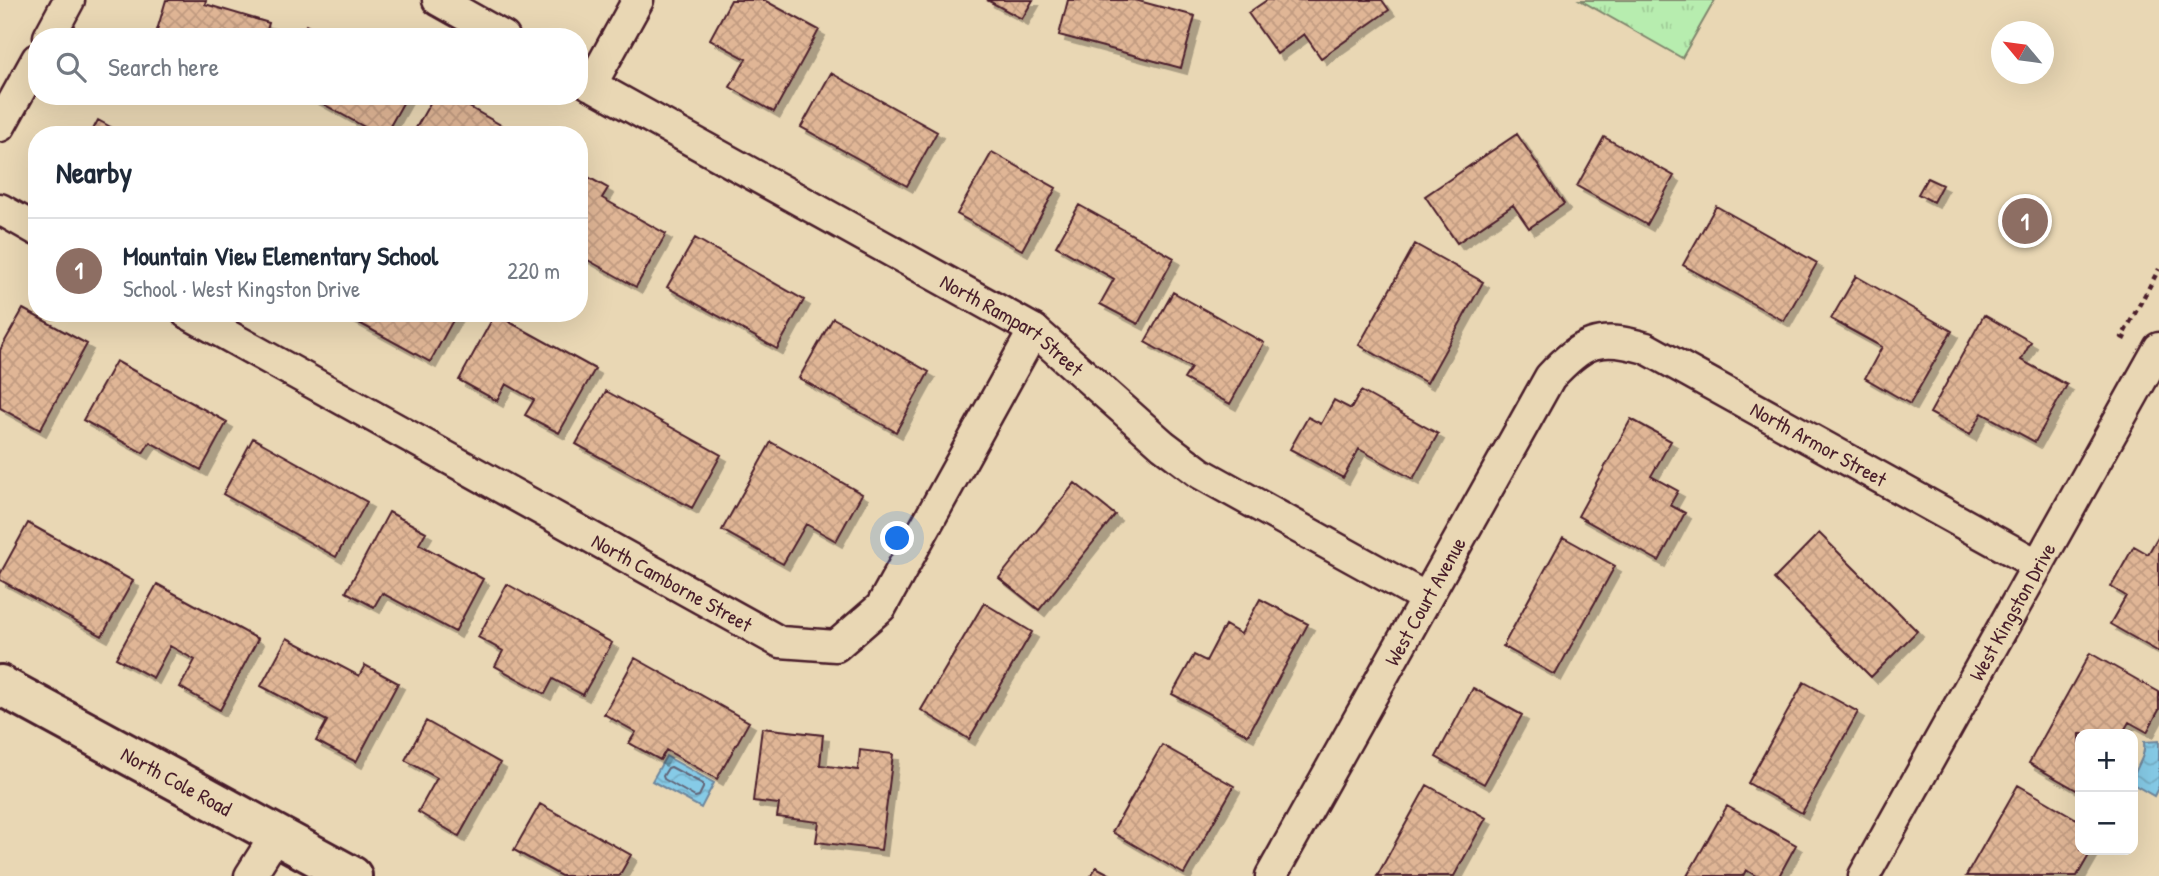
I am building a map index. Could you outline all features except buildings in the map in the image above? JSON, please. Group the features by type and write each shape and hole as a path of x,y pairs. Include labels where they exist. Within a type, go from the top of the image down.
{"main road":[{"name":"North Cole Road","path":"0,685 352,876"}],"street":[{"path":"54,28 69,0"},
{"path":"438,0 488,28"},
{"path":"588,77 638,0"},
{"path":"0,125 28,75"},
{"name":"North Rampart Street","path":"588,84 1034,331 1163,446 1200,473 1426,598"},
{"path":"0,209 28,225"},
{"name":"North Camborne Street","path":"203,322 780,642 836,646 881,607 1034,331"},
{"name":"West Court Avenue","path":"1270,876 1550,377 1570,355 1595,341"},
{"name":"North Armor Street","path":"1595,341 1623,341 1646,348 2038,565"},
{"name":"West Kingston Drive","path":"1864,876 2157,351"},
{"path":"250,876 276,835"}],"path":[{"path":"2157,351 2122,337 2159,269"}],"green space":[{"path":"1580,0 1715,0 1682,58"}],"water":[{"path":"2159,741 2159,786 2154,796 2138,787 2138,766 2144,742"},
{"path":"666,756 714,783 701,808 652,781"}],"place":[{"name":"Mountain View Elementary School","path":"2025,221"}]}
